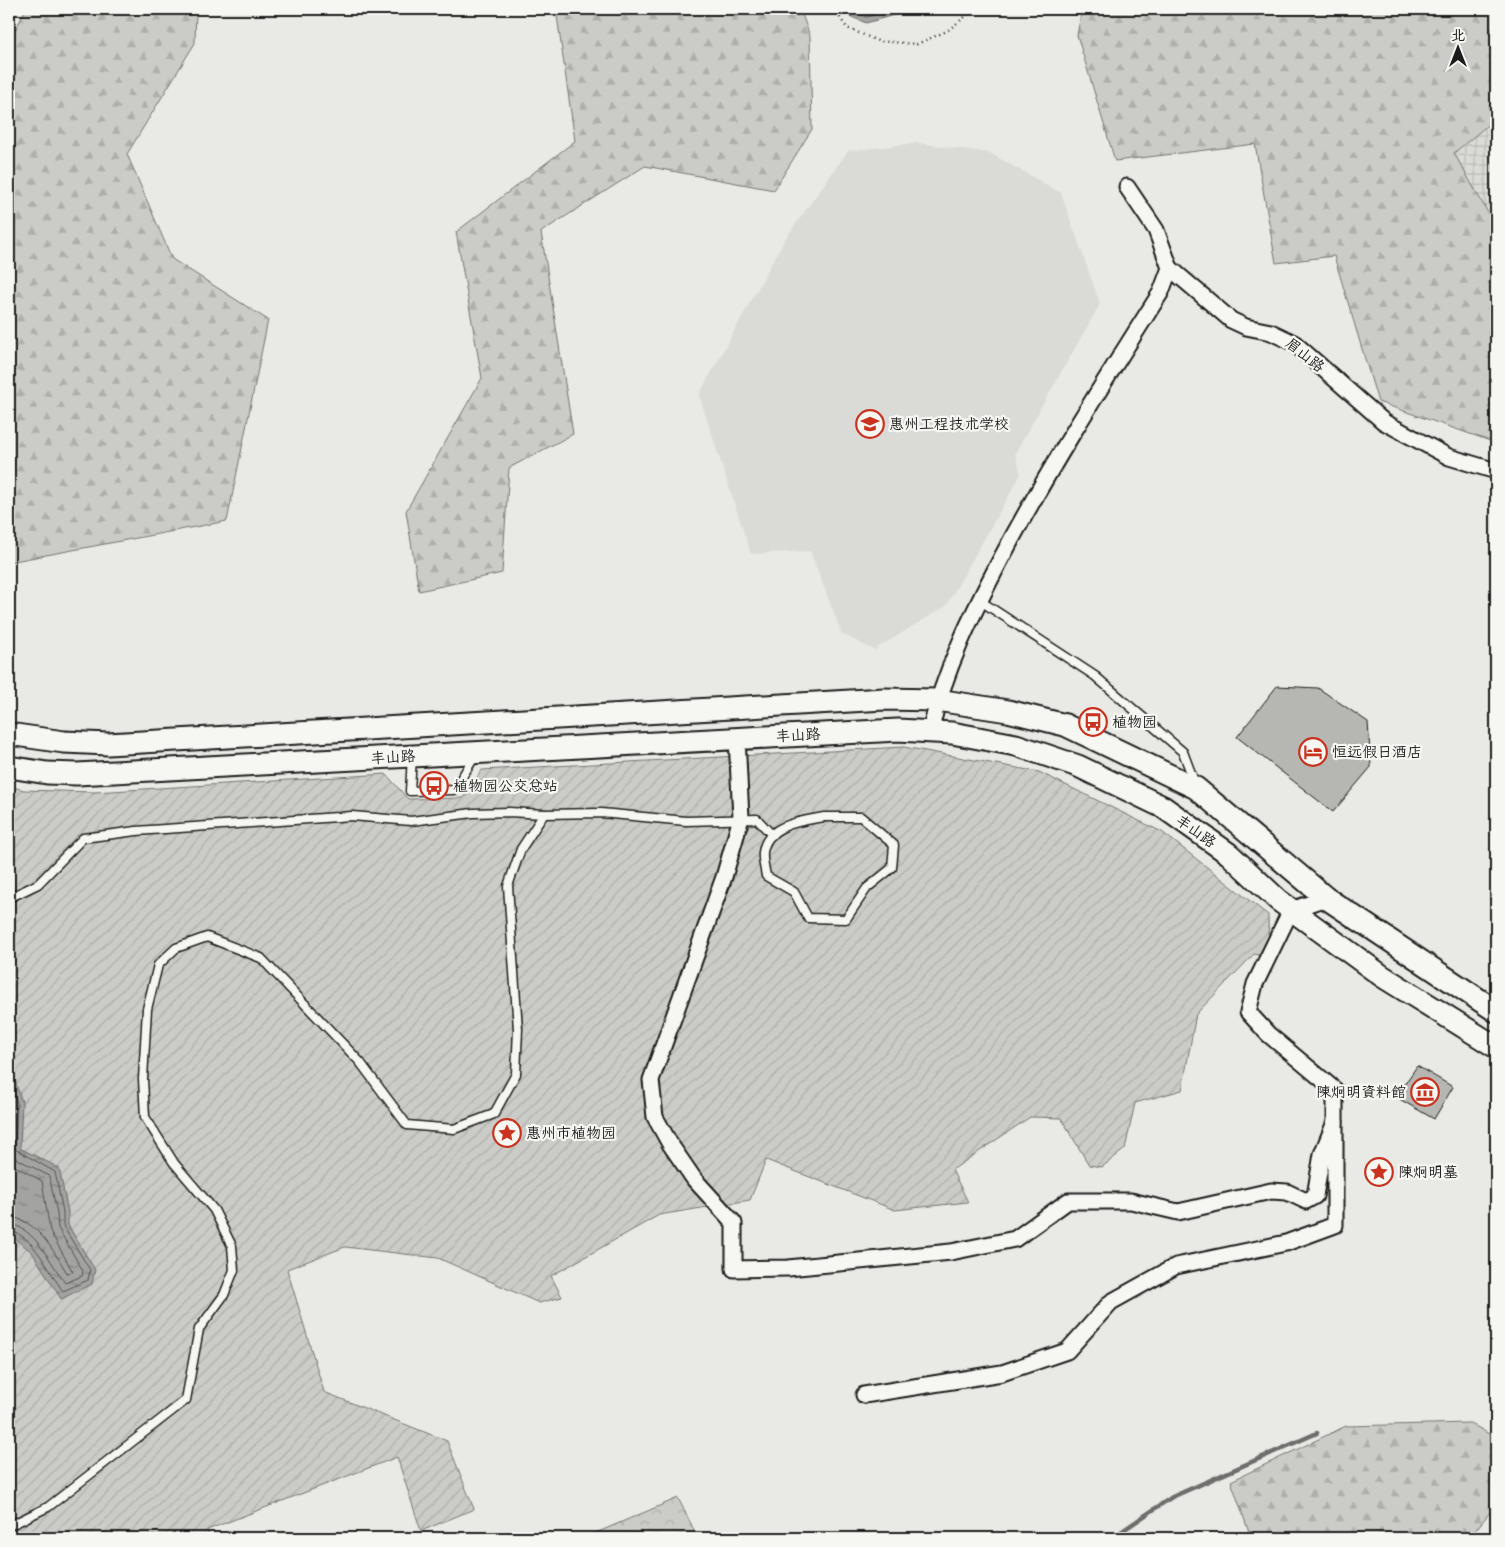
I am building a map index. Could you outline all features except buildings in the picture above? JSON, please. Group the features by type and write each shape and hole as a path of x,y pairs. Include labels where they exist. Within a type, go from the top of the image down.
{"main road":[{"name":"丰山路","path":"9,734 64,742 108,744 884,699 937,700 1008,710 1064,725 1196,788 1326,898 1496,1011"},
{"path":"412,755 441,725"},
{"name":"丰山路","path":"9,767 47,773 77,774 898,730 952,733 1016,745 1078,766 1163,807 1229,854 1278,900 1382,976 1496,1047"}],"street":[{"name":"眉山路","path":"1127,187 1156,230 1170,268 1231,320 1246,327 1271,332 1294,344 1384,422 1449,457 1496,471"},
{"path":"930,732 937,700 979,600 1038,489 1161,292 1170,268"},
{"path":"737,738 741,818 724,877 651,1080 656,1117 670,1144 694,1179 734,1223 734,1269 788,1268 952,1252 1015,1239 1068,1201 1131,1200 1178,1212 1271,1191 1286,1192 1306,1201 1315,1196 1322,1154 1335,1122"},
{"path":"864,1395 1002,1373 1067,1351 1111,1302 1176,1266 1286,1244 1335,1225 1335,1090 1268,1034 1248,1012 1255,984 1292,910 1326,898"}],"lane":[{"path":"979,600 1095,676 1183,752 1196,788"},
{"path":"412,755 410,791 454,790 477,752"},
{"path":"9,898 38,884 83,838 136,830 352,816 411,821 509,812 544,814 601,813 686,821 758,819 772,835"},
{"path":"9,1526 48,1507 186,1400 199,1329 224,1295 234,1270 232,1246 214,1210 174,1163 145,1117 143,1079 147,1009 158,965 176,948 207,937 261,958 360,1062 407,1125 454,1129 494,1114 516,1074 518,1029 508,886 522,849 544,814"},
{"path":"824,817 861,817 894,845 892,868 867,888 846,919 808,918 794,892 766,876 763,852 772,835 790,823 824,817"}],"path":[{"path":"834,9 847,28 878,41 916,44 947,31 975,9"}],"shaded area":[{"path":"1496,118 1496,227 1453,153"},
{"name":"惠州工程技术学校","path":"918,143 990,153 1061,193 1100,304 1015,453 1021,474 946,606 874,650 842,634 810,551 751,554 699,395 785,239 848,151"}],"green space":[{"path":"26,9 196,9 195,43 127,154 172,259 268,320 227,521 9,562 9,42"},
{"path":"556,9 800,9 810,36 812,129 774,190 645,166 541,232 573,434 509,468 502,573 419,591 406,511 482,378 456,232 575,141"},
{"path":"1082,9 1496,9 1496,118 1454,153 1496,227 1496,443 1378,402 1334,256 1276,263 1255,144 1115,161 1077,35"},
{"name":"惠州市植物园","path":"904,747 1039,772 1162,832 1268,915 1269,958 1254,954 1196,1014 1182,1090 1135,1103 1125,1149 1102,1167 1089,1165 1061,1118 1030,1117 952,1170 968,1202 895,1210 766,1160 750,1200 659,1215 551,1276 562,1297 539,1303 438,1258 345,1247 287,1269 324,1392 447,1441 474,1509 421,1531 397,1457 207,1530 210,1538 9,1538 9,786 24,790 95,792 386,774 408,799 463,798 482,770"},
{"path":"1470,1423 1496,1438 1496,1505 1469,1538 1251,1538 1231,1481 1346,1426"},
{"path":"678,1498 698,1538 584,1538"}],"water":[{"path":"843,9 915,9 866,23 847,15"},
{"path":"9,1063 22,1102 20,1148 59,1168 68,1212 68,1225 95,1270 92,1284 61,1299 32,1252 9,1234"}],"waterway":[{"path":"1112,1538 1172,1497 1317,1433"}],"place":[{"name":"惠州工程技术学校","path":"870,424"},
{"name":"植物园","path":"1093,722"},
{"name":"恒远假日酒店","path":"1313,752"},
{"name":"植物园公交总站","path":"434,786"},
{"name":"陳炯明資料館","path":"1425,1092"},
{"name":"惠州市植物园","path":"507,1133"},
{"name":"陳炯明墓","path":"1379,1172"}]}
